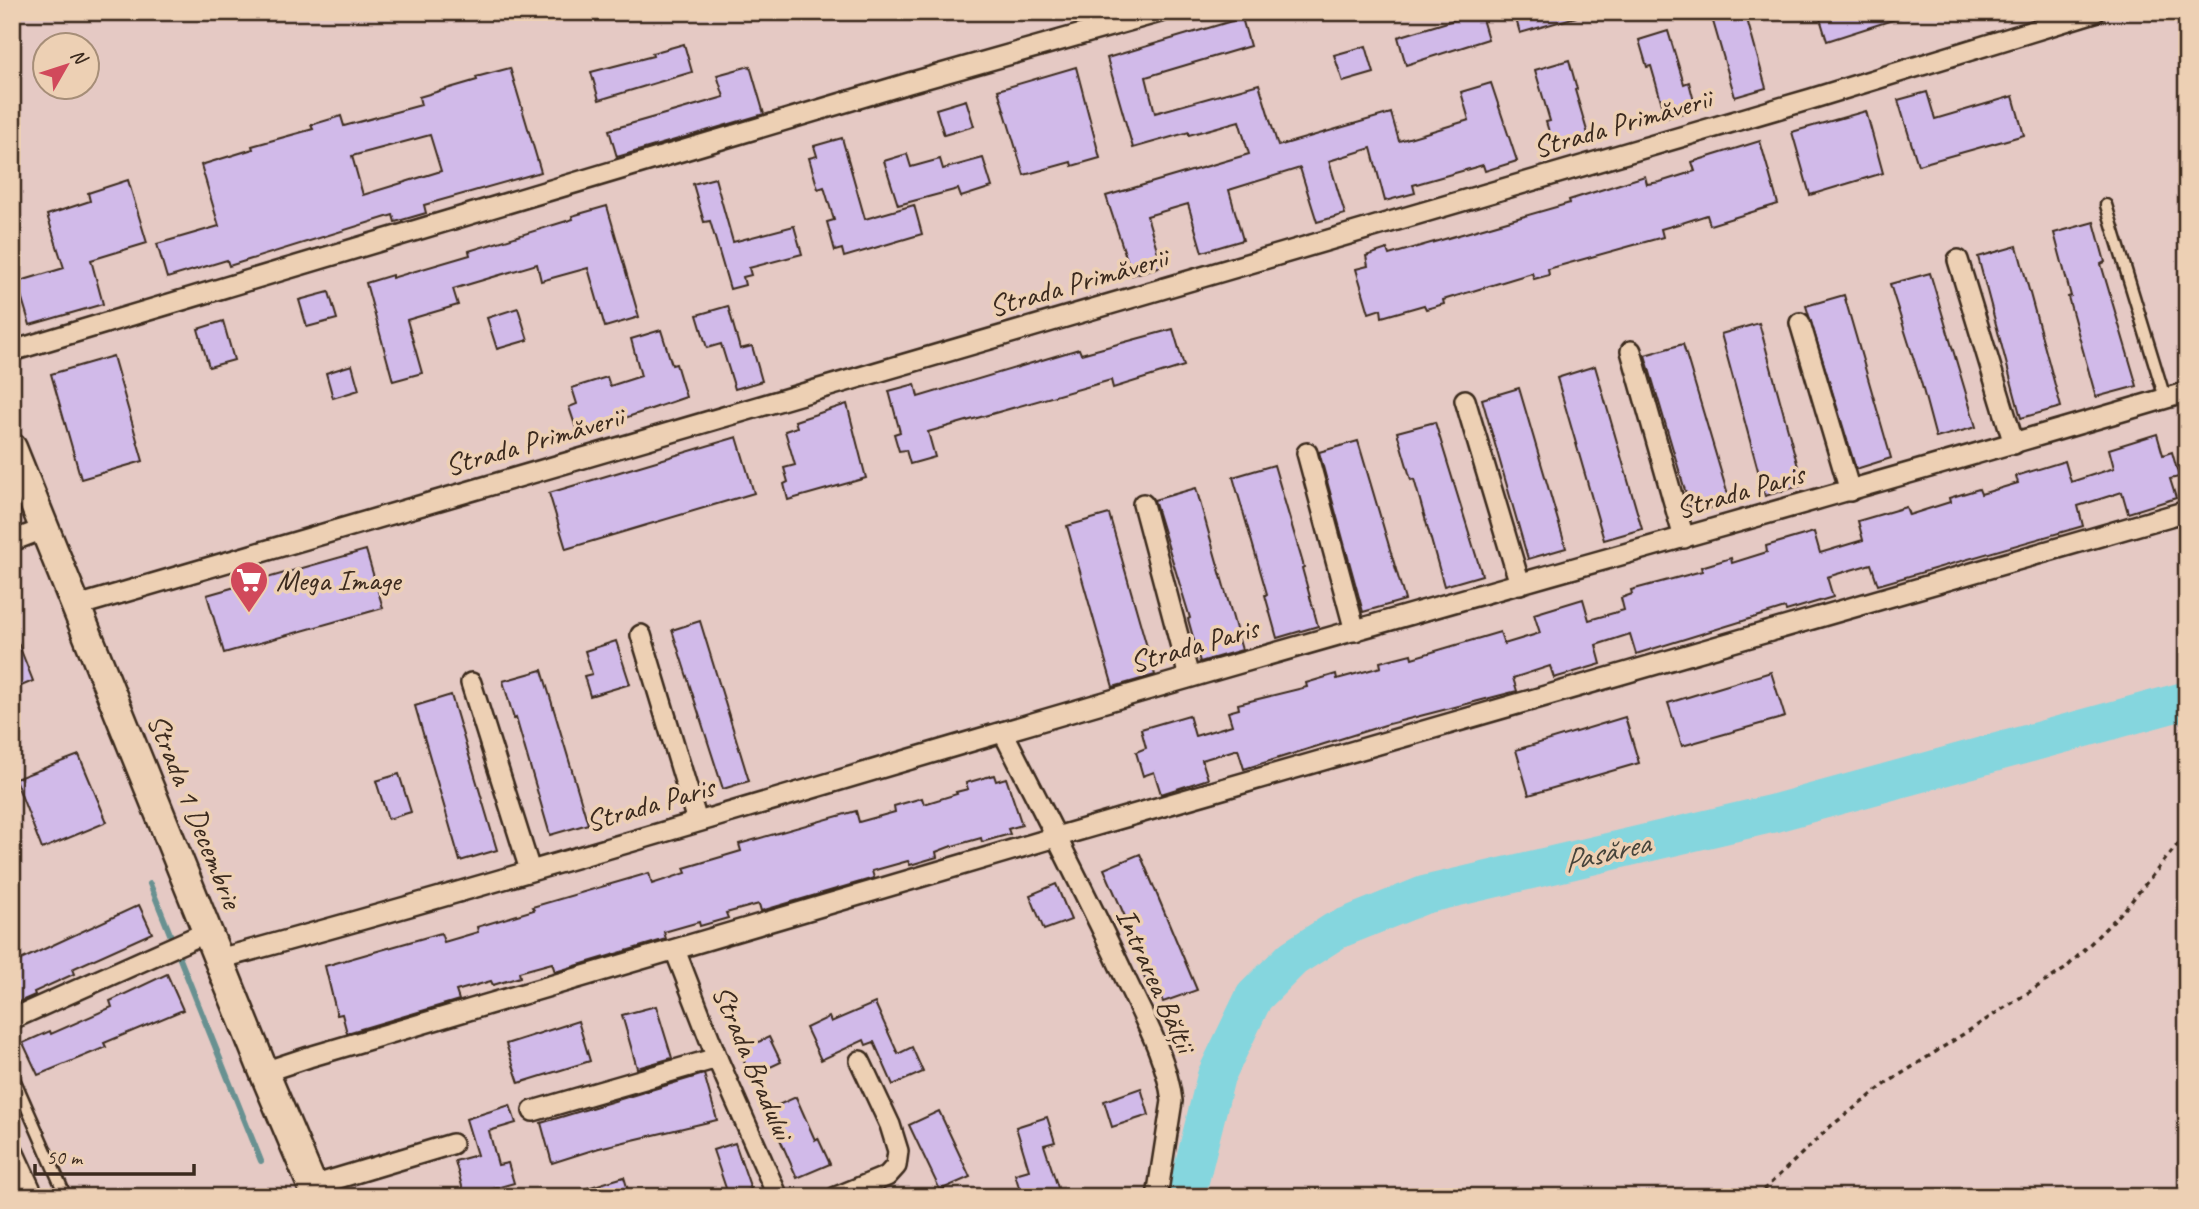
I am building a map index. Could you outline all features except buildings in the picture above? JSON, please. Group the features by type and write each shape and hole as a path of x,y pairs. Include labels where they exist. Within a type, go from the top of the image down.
{"main road":[{"name":"Strada 1 Decembrie","path":"13,451 77,606 197,936 219,959 315,1191"}],"street":[{"path":"12,351 909,83 1160,12"},
{"name":"Strada Primăverii","path":"77,606 1719,126 2095,12"},
{"path":"1958,260 2014,444"},
{"path":"1800,323 1850,491"},
{"path":"1631,351 1684,538"},
{"name":"Strada Paris","path":"219,959 478,887 1189,677 1850,491 2187,392"},
{"path":"1465,400 1520,584"},
{"path":"1307,453 1355,631"},
{"path":"1143,504 1189,677"},
{"path":"264,1072 1056,837 2187,511"},
{"path":"12,541 46,528"},
{"path":"641,635 697,821"},
{"path":"471,683 530,870"},
{"name":"Intrarea Bălții","path":"1003,732 1161,1055 1172,1101 1157,1197"},
{"path":"12,1019 197,936"},
{"name":"Strada Bradului","path":"675,950 717,1058 778,1197"},
{"path":"533,1111 717,1058"},
{"path":"835,1197 887,1176 896,1166 898,1151 890,1125 860,1061"},
{"path":"315,1191 452,1144"},
{"path":"12,1149 34,1197"}],"lane":[{"path":"2106,205 2165,398"},
{"path":"12,1074 66,1197"}],"path":[{"path":"1756,1197 1831,1126 1887,1083 2065,968 2125,909 2187,833"}],"waterway":[{"name":"Pasărea","path":"1186,1197 1216,1076 1254,997 1293,958 1335,931 1424,895 1775,813 2187,700"},
{"path":"150,884 261,1161"}],"place":[{"name":"Mega Image","path":"249,614"}]}
